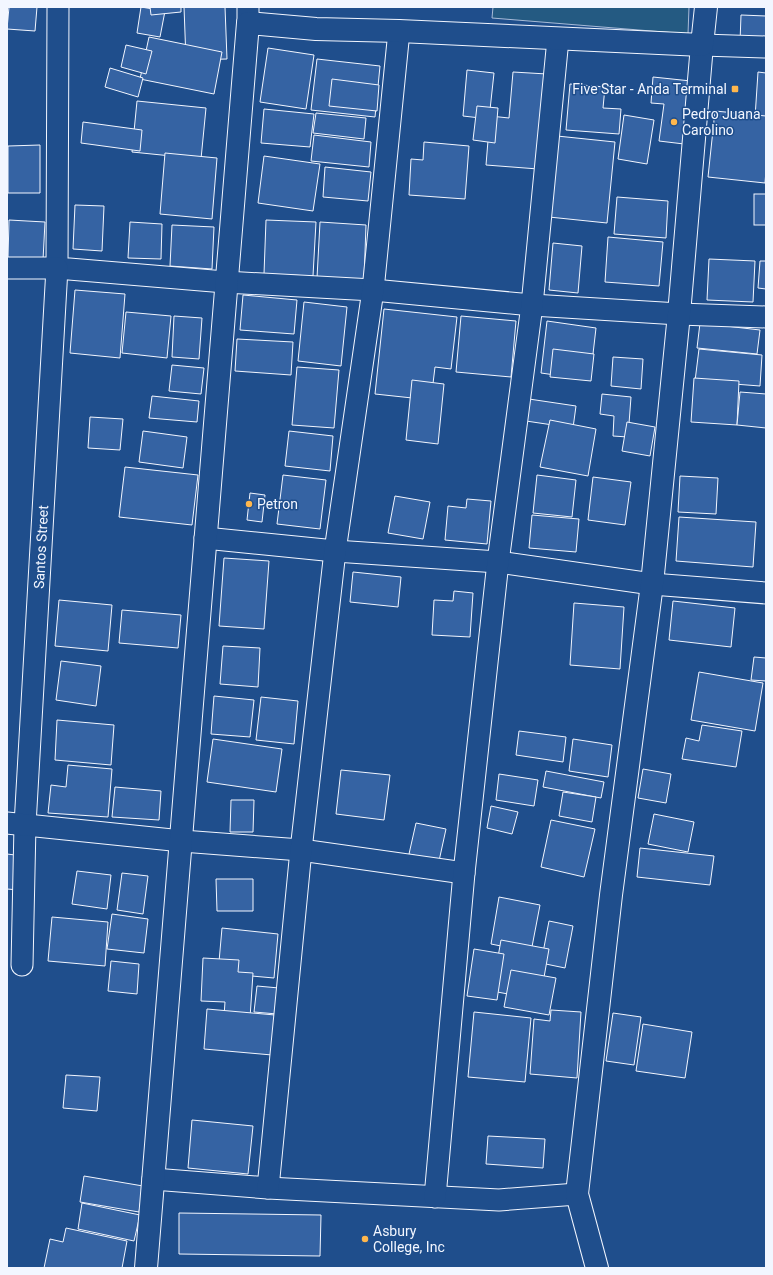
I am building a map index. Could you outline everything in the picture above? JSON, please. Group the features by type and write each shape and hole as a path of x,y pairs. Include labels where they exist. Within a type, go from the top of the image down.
{"main road":[{"path":"597,1268 577,1194 611,895 652,584 680,314 706,7"},
{"path":"146,1268 182,841 225,282 248,15 316,29 399,30 702,45"}],"street":[{"name":"Santos Street","path":"22,965 16,824 57,268 58,7"},
{"path":"268,1188 301,850 335,551 373,290 399,30"},
{"path":"435,1197 464,873 498,562 532,305 558,38"},
{"path":"702,45 766,47"},
{"path":"7,268 57,268 225,282 373,290 532,305 680,314 766,317"},
{"path":"205,538 335,551 498,562 652,584 766,593"},
{"path":"16,824 182,841 301,850 464,873"},
{"path":"153,1179 268,1188 498,1200 577,1194"}],"shaded area":[{"path":"493,7 689,7 688,34 492,18"}],"building":[{"path":"9,7 37,7 35,31 7,29"},
{"path":"141,7 165,11 160,37 137,33"},
{"path":"150,7 181,7 181,12 151,15"},
{"path":"184,7 225,7 227,59 186,60"},
{"path":"741,15 766,16 766,42 740,42"},
{"path":"149,37 222,52 214,94 140,79"},
{"path":"126,45 152,51 146,74 121,67"},
{"path":"268,48 314,55 306,109 260,102"},
{"path":"317,59 380,66 375,117 311,110"},
{"path":"110,68 143,78 138,97 105,87"},
{"path":"467,70 494,73 489,119 463,116"},
{"path":"513,72 547,74 538,169 486,165 490,116 509,118"},
{"path":"758,72 766,73 766,148 753,148"},
{"name":"Pedro Juana Carolino","path":"653,77 691,81 684,144 659,141 664,104 651,103"},
{"path":"332,79 379,85 377,111 329,106"},
{"path":"570,84 605,87 603,108 621,109 619,134 566,130"},
{"path":"137,101 206,108 201,159 132,152"},
{"path":"477,106 498,108 495,143 473,140"},
{"path":"264,109 314,114 310,147 261,143"},
{"path":"715,111 766,116 765,183 708,177"},
{"path":"316,113 366,118 364,139 313,133"},
{"path":"624,115 654,120 647,164 618,159"},
{"path":"83,122 142,130 140,151 81,143"},
{"path":"314,135 371,142 369,167 311,161"},
{"path":"557,136 615,142 607,223 549,217"},
{"path":"424,142 469,146 465,199 409,195 411,159 423,160"},
{"path":"40,145 40,193 8,193 8,146"},
{"path":"165,153 217,158 212,219 160,214"},
{"path":"264,156 320,164 313,211 258,203"},
{"path":"325,167 371,172 368,201 323,197"},
{"path":"754,194 766,194 766,225 754,225"},
{"path":"617,197 668,201 666,238 614,234"},
{"path":"75,205 104,206 102,251 73,249"},
{"path":"9,220 45,222 43,260 8,258"},
{"path":"266,220 316,222 313,276 264,274"},
{"path":"130,222 162,224 161,259 128,258"},
{"path":"320,222 366,225 364,280 317,278"},
{"path":"172,225 214,227 212,269 170,266"},
{"path":"608,237 663,242 659,286 605,282"},
{"path":"553,243 582,246 578,293 549,290"},
{"path":"709,259 755,261 753,302 707,300"},
{"path":"760,261 766,261 766,289 758,288"},
{"path":"75,290 125,294 120,358 70,353"},
{"path":"243,295 297,300 294,334 240,330"},
{"path":"304,302 347,307 341,366 298,361"},
{"path":"384,309 457,317 451,369 435,367 431,400 375,394"},
{"path":"126,312 171,316 167,358 122,353"},
{"path":"174,316 202,318 199,359 172,357"},
{"path":"461,316 516,321 511,377 456,372"},
{"path":"547,321 596,328 590,380 541,373"},
{"path":"700,323 760,330 757,354 697,348"},
{"path":"237,339 293,342 291,375 235,371"},
{"path":"553,349 594,354 591,381 550,377"},
{"path":"699,349 762,355 760,386 695,381"},
{"path":"613,357 643,359 641,389 611,386"},
{"path":"172,365 204,368 201,394 169,391"},
{"path":"297,367 339,370 334,428 292,425"},
{"path":"694,378 739,381 737,425 691,422"},
{"path":"412,380 444,384 438,444 406,440"},
{"path":"740,392 766,394 766,428 737,425"},
{"path":"602,394 631,397 628,437 613,436 614,416 600,414"},
{"path":"152,396 199,401 197,422 149,418"},
{"path":"529,399 576,406 573,428 526,421"},
{"path":"90,417 123,419 120,450 88,448"},
{"path":"550,420 596,429 588,476 540,467"},
{"path":"627,422 655,427 650,456 622,451"},
{"path":"143,431 187,437 183,468 139,462"},
{"path":"289,431 333,436 330,471 285,466"},
{"path":"125,467 198,475 192,525 119,517"},
{"path":"283,475 326,480 320,529 277,524"},
{"path":"537,475 576,480 572,517 533,513"},
{"path":"680,476 718,478 716,514 678,512"},
{"path":"593,477 631,482 625,525 588,520"},
{"path":"250,493 265,495 262,522 247,520"},
{"path":"395,496 430,502 423,539 388,533"},
{"path":"467,499 491,501 487,544 445,540 448,506 466,508"},
{"path":"532,515 579,519 576,552 529,548"},
{"path":"679,517 756,522 753,567 676,561"},
{"path":"224,558 269,561 264,629 219,626"},
{"path":"353,572 401,577 398,607 350,602"},
{"path":"454,591 473,593 470,637 432,635 434,600 453,601"},
{"path":"59,600 112,605 108,651 55,646"},
{"path":"673,601 735,608 731,647 669,640"},
{"path":"574,603 624,607 620,669 570,665"},
{"path":"122,610 181,615 178,648 119,643"},
{"path":"223,646 260,648 258,687 220,684"},
{"path":"754,657 766,658 766,681 751,680"},
{"path":"61,661 101,666 96,706 56,700"},
{"path":"699,672 763,683 755,731 691,720"},
{"path":"214,696 254,700 250,737 211,734"},
{"path":"261,697 298,701 294,744 256,740"},
{"path":"57,720 114,725 111,765 55,760"},
{"path":"702,725 742,731 736,767 682,759 686,738 699,741"},
{"path":"519,731 566,737 563,762 516,755"},
{"path":"213,739 282,749 276,792 207,782"},
{"path":"573,739 612,745 608,777 569,771"},
{"path":"68,765 112,769 108,817 48,813 51,785 66,787"},
{"path":"643,769 671,774 666,803 638,798"},
{"path":"341,770 390,775 384,820 336,814"},
{"path":"546,771 604,782 601,798 543,787"},
{"path":"499,774 538,780 534,806 496,800"},
{"path":"115,787 161,791 159,820 112,817"},
{"path":"563,792 596,797 592,822 559,816"},
{"path":"231,800 254,800 253,832 230,832"},
{"path":"491,806 518,812 512,834 487,828"},
{"path":"654,814 694,822 688,852 648,844"},
{"path":"551,820 595,829 584,877 541,867"},
{"path":"416,823 446,829 439,861 409,854"},
{"path":"640,848 714,856 710,885 637,877"},
{"path":"7,854 23,856 19,890 7,889"},
{"path":"77,871 111,875 107,909 72,904"},
{"path":"122,873 148,876 143,914 117,910"},
{"path":"216,879 253,879 253,911 217,911"},
{"path":"499,897 540,905 531,952 491,944"},
{"path":"112,914 148,919 144,953 107,949"},
{"path":"52,917 108,922 105,966 48,961"},
{"path":"549,921 573,926 565,968 541,963"},
{"path":"222,928 278,934 274,978 218,973"},
{"path":"501,940 549,949 540,1000 492,991"},
{"path":"474,949 504,954 497,1000 467,996"},
{"path":"203,958 239,960 238,972 253,973 250,1018 224,1016 225,1002 201,1001"},
{"path":"111,961 139,964 137,994 108,991"},
{"path":"511,970 556,978 549,1015 504,1007"},
{"path":"257,986 279,988 277,1014 254,1012"},
{"path":"207,1009 275,1015 272,1055 204,1049"},
{"path":"551,1010 581,1012 577,1078 530,1074 534,1019 550,1021"},
{"path":"474,1012 531,1018 525,1082 468,1077"},
{"path":"613,1013 641,1017 634,1065 606,1061"},
{"path":"643,1024 692,1032 685,1078 636,1071"},
{"path":"66,1075 100,1077 97,1111 63,1108"},
{"path":"192,1120 253,1126 248,1174 188,1168"},
{"path":"488,1136 545,1139 543,1168 486,1164"},
{"path":"84,1176 143,1186 139,1212 80,1202"},
{"path":"82,1203 140,1215 134,1241 78,1229"},
{"path":"179,1213 321,1215 320,1256 179,1254"},
{"path":"66,1228 127,1241 122,1268 44,1268 50,1239 63,1242"}],"place":[{"name":"Five Star - Anda Terminal","path":"735,89"},
{"name":"Pedro Juana Carolino","path":"674,122"},
{"name":"Petron","path":"249,504"},
{"name":"Asbury College, Inc","path":"365,1239"}]}
